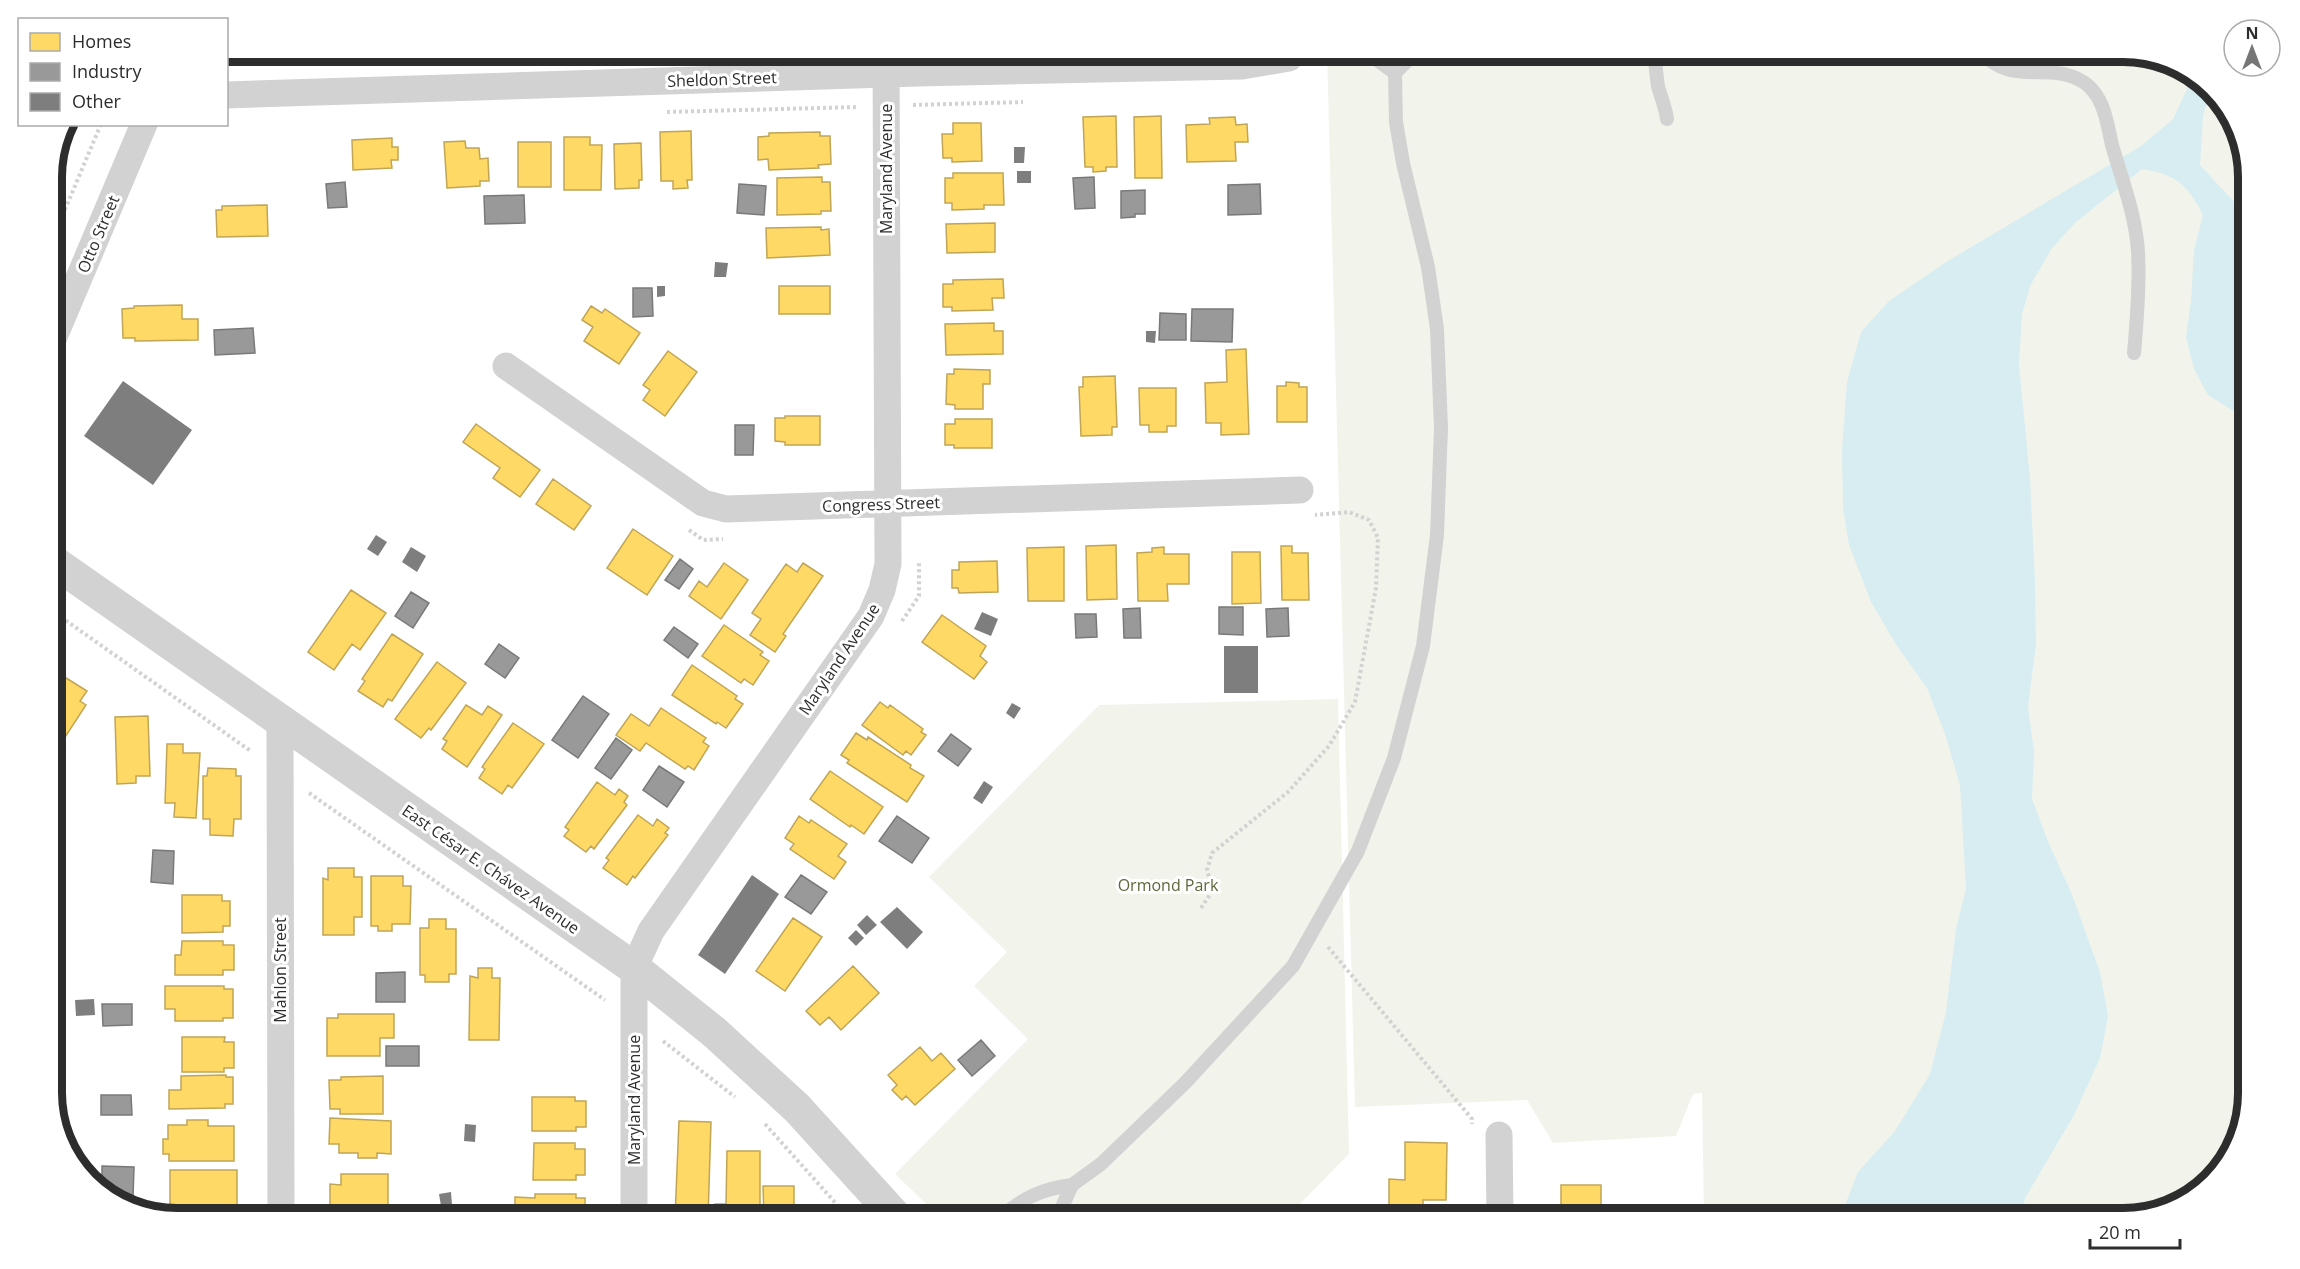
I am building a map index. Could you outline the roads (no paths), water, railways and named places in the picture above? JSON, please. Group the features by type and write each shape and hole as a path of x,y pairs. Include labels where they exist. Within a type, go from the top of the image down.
{"street":[{"name":"Sheldon Street","path":"228,95 886,63 1242,66 1266,62"},
{"name":"Maryland Avenue","path":"634,1208 634,968 651,931 871,616 882,590 888,564 886,63"},
{"name":"Otto Street","path":"62,318 143,126"},
{"name":"Congress Street","path":"506,366 703,502 726,509 888,504 1303,502"},
{"name":"East César E. Chávez Avenue","path":"62,568 634,968 714,1032 797,1108 888,1208"},
{"name":"Mahlon Street","path":"280,721 281,1208"},
{"path":"1499,1135 1500,1208"}],"lane":[{"path":"1380,62 1395,73"},
{"path":"1012,1208 1048,1188 1072,1185 1101,1164 1185,1083 1293,966 1358,851 1394,758 1423,646 1437,535 1441,428 1437,329 1428,267 1403,163 1396,122 1395,73 1406,62"},
{"path":"1656,62 1658,86 1665,103 1667,119"},
{"path":"1992,62 2014,71 2067,75 2084,82 2095,93 2101,105 2127,196 2138,251 2134,353"},
{"path":"1062,1208 1072,1185"}],"park label":[{"name":"Ormond Park","path":"1168,885"}]}
